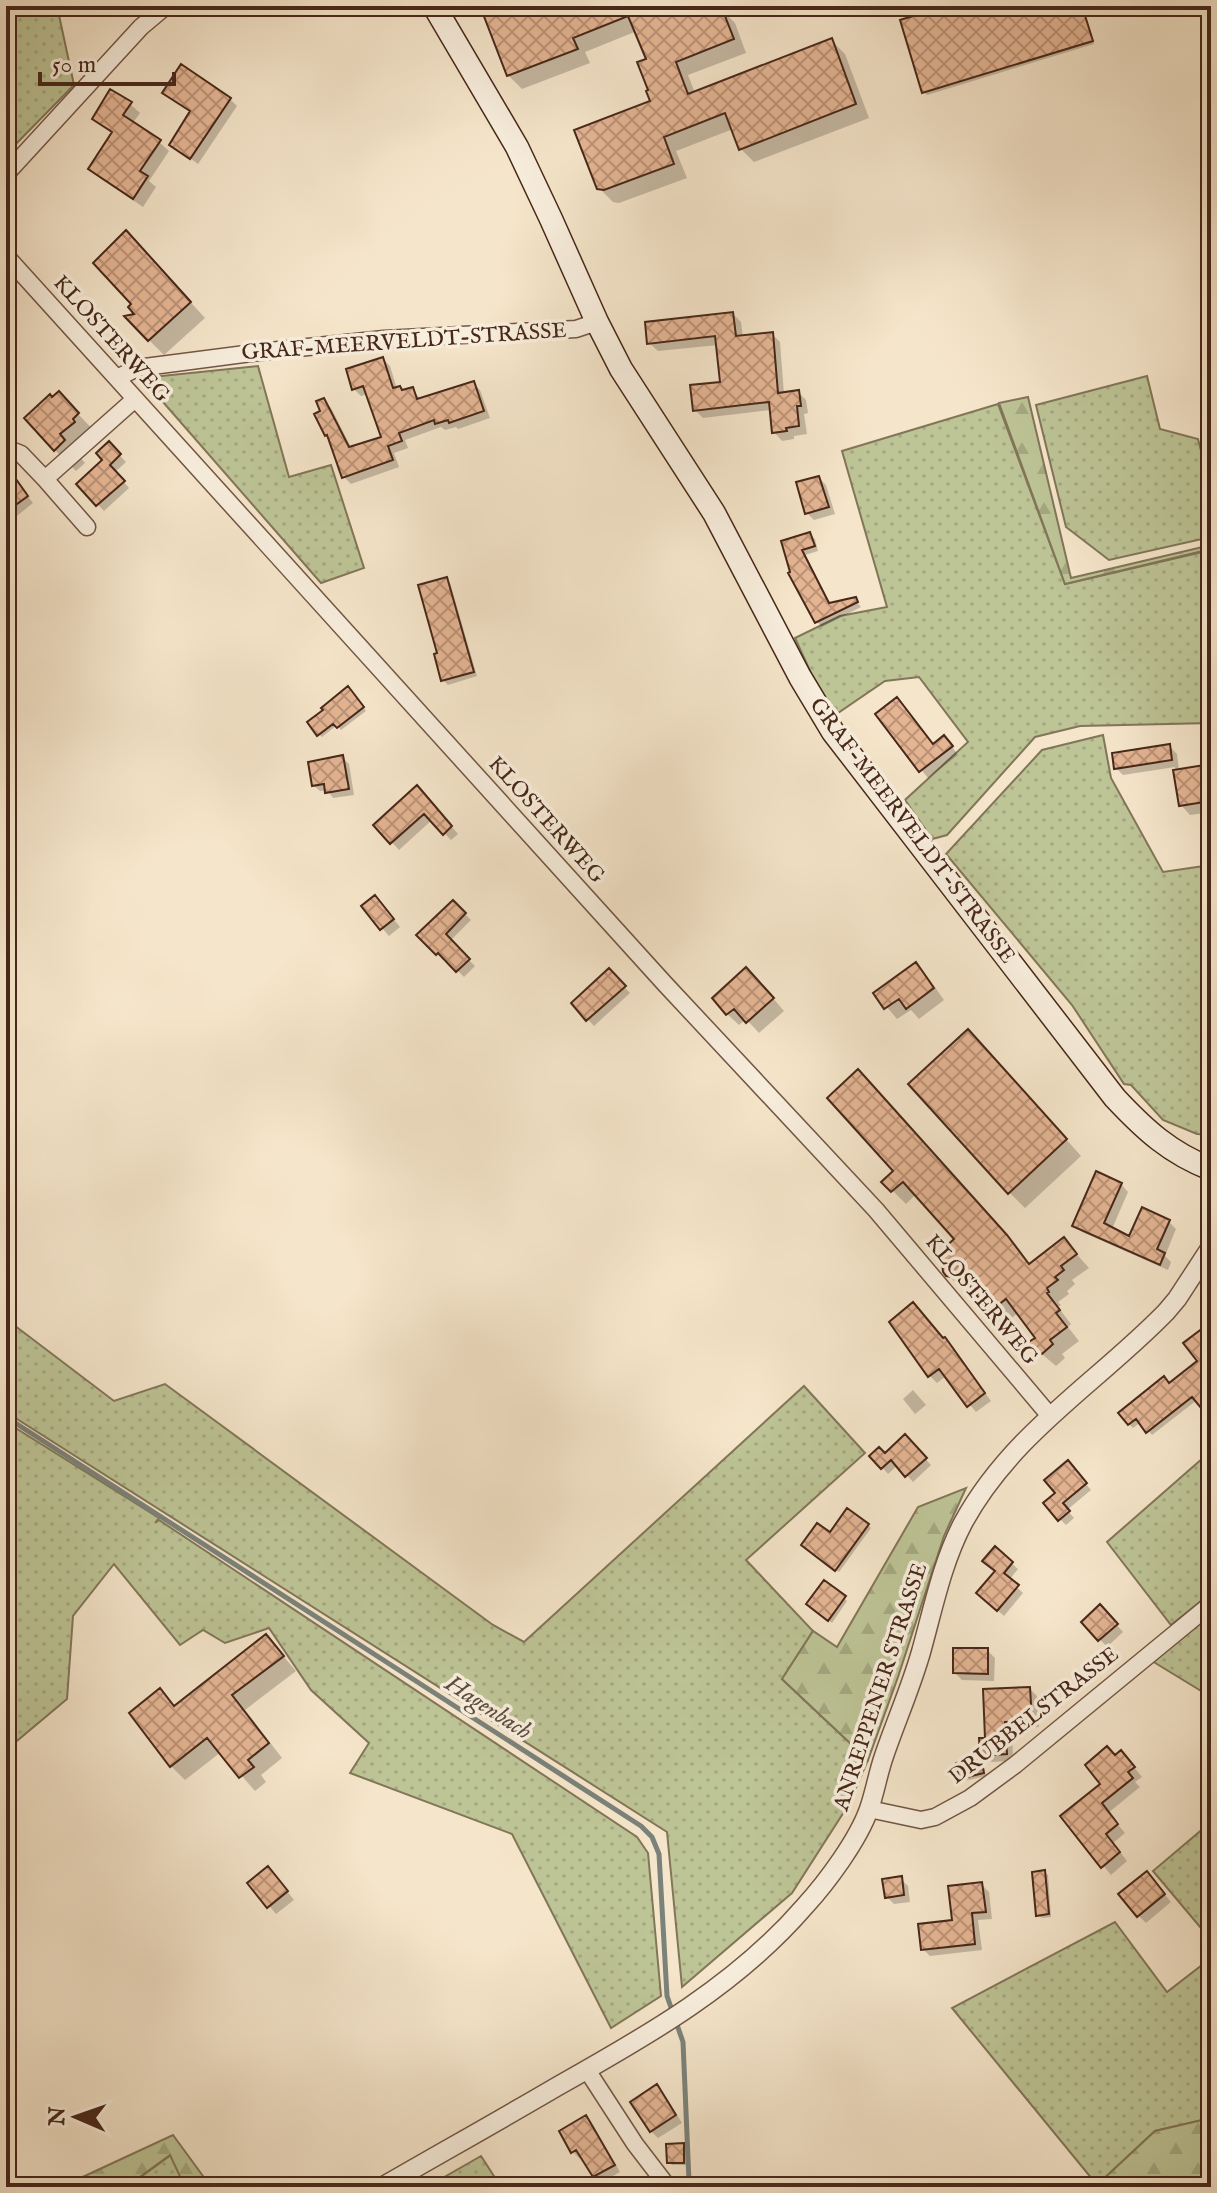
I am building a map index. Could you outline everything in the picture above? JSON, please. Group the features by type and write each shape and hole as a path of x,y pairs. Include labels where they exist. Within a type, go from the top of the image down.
{"main road":[{"name":"GRAF-MEERVELDT-STRASSE","path":"434,6 517,147 621,369 714,513 786,651 833,732 1115,1098 1154,1138 1211,1169"}],"street":[{"path":"6,174 141,27 166,6"},
{"name":"KLOSTERWEG","path":"6,256 665,984 876,1210 1050,1416"},
{"name":"GRAF-MEERVELDT-STRASSE","path":"117,378 137,368 260,352 384,339 576,329 597,322"},
{"path":"45,479 135,399"},
{"path":"6,448 21,454 87,527"},
{"name":"ANREPPENER STRASSE","path":"382,2187 698,2003 765,1949 807,1905 846,1851 869,1809 884,1755 911,1686 951,1550 981,1493 1001,1466 1050,1416 1160,1318 1177,1299 1211,1247"},
{"name":"DRUBBELSTRASSE","path":"869,1809 921,1820 935,1817 970,1798 1015,1765 1211,1604"},
{"path":"587,2070 635,2144 668,2187"}],"green space":[{"path":"6,6 57,6 74,85 6,154"},
{"path":"258,366 289,477 331,465 364,568 321,583 142,378"},
{"path":"1147,376 1160,429 1198,439 1211,490 1211,537 1109,560 1066,527 1036,405"},
{"path":"1028,397 1071,578 1211,545 1211,549 1065,584 999,403"},
{"path":"998,404 1065,584 1211,550 1211,723 1080,726 1035,737 947,835 932,839 905,800 968,742 919,677 885,681 835,715 795,638 840,616 887,607 842,451"},
{"path":"1103,735 1111,778 1163,872 1211,865 1211,1135 1197,1134 1163,1120 1131,1085 1124,1084 1072,1005 946,854 1042,750"},
{"path":"6,1319 114,1401 165,1384 493,1625 524,1642 804,1386 865,1453 746,1560 813,1631 782,1679 868,1760 849,1804 792,1893 682,1987 667,1832 6,1412"},
{"path":"6,1422 159,1518 155,1523 159,1520 637,1837 648,1853 661,1996 611,2028 512,1834 350,1773 369,1743 311,1690 269,1628 225,1643 203,1630 180,1645 114,1564 73,1616 67,1699 6,1750"},
{"path":"1211,1451 1211,1593 1171,1625 1107,1542"},
{"path":"966,1488 944,1536 868,1760 782,1679 813,1631 837,1647 918,1507"},
{"path":"1211,1613 1211,1697 1152,1661"},
{"path":"1211,1822 1211,1940 1153,1871"},
{"path":"1115,1922 1167,1992 1211,1958 1211,2118 1155,2131 1097,2185 952,2008"},
{"path":"1211,2118 1211,2187 1097,2185 1155,2131"},
{"path":"173,2135 211,2187 185,2187 170,2155 126,2187 61,2187"},
{"path":"171,2155 185,2187 127,2187"},
{"path":"481,2156 501,2187 427,2187"}],"building":[{"path":"480,6 721,6 734,39 676,62 688,94 832,38 856,104 739,150 725,113 664,137 674,164 604,190 597,189 574,130 650,101 637,62 646,59 628,16 573,38 578,49 507,76"},
{"path":"946,6 1082,6 1093,41 922,93 900,20"},
{"path":"181,64 231,98 190,159 169,145 190,111 162,93"},
{"path":"110,89 132,102 123,115 161,140 140,171 148,176 133,199 88,169 112,132 92,119"},
{"path":"126,230 191,302 148,341 124,316 134,314 128,307 131,304 93,263"},
{"path":"733,312 736,336 773,332 778,393 799,390 799,426 772,433 769,402 693,411 690,385 720,382 715,336 647,344 645,322"},
{"path":"383,357 393,388 400,386 402,390 413,387 417,399 474,381 484,411 449,423 448,420 435,424 434,420 399,433 402,441 388,446 393,460 342,478 327,435 314,414 320,411 316,401 324,398 349,447 381,437 363,386 352,390 346,369"},
{"path":"59,391 79,413 73,419 75,422 60,434 65,440 54,451 24,418 50,394 52,397"},
{"path":"109,441 121,454 110,465 125,481 96,506 76,484 102,460 96,453"},
{"path":"6,465 28,496 6,512"},
{"path":"819,476 829,507 805,514 796,482"},
{"path":"810,532 815,546 802,550 829,603 856,597 858,602 815,623 788,573 781,541"},
{"path":"447,577 474,672 441,681 434,654 437,653 418,585"},
{"path":"348,686 364,707 337,728 333,724 317,736 307,722"},
{"path":"897,697 933,744 944,735 953,746 919,772 875,714"},
{"path":"1170,744 1172,760 1114,769 1112,753"},
{"path":"343,755 349,789 325,793 324,784 312,786 308,762"},
{"path":"1211,764 1211,801 1179,806 1173,770"},
{"path":"417,785 452,826 443,835 424,814 390,844 373,825"},
{"path":"375,895 394,919 380,930 361,906"},
{"path":"453,900 466,913 446,934 470,959 456,972 416,935"},
{"path":"916,962 934,988 906,1009 899,999 884,1009 873,993"},
{"path":"746,967 774,998 746,1023 734,1009 726,1015 712,998"},
{"path":"609,968 626,986 586,1021 571,1003"},
{"path":"968,1029 1067,1139 1008,1194 908,1084"},
{"path":"858,1069 1007,1235 1029,1264 1064,1237 1077,1254 1061,1266 1064,1270 1055,1277 1058,1280 1047,1288 1047,1293 1060,1310 1056,1313 1067,1327 1050,1340 1053,1344 1042,1354 1027,1343 1035,1338 1006,1299 989,1312 959,1271 952,1277 946,1276 941,1251 954,1239 903,1182 891,1192 881,1182 893,1171 827,1098"},
{"path":"1096,1171 1122,1183 1104,1223 1129,1236 1142,1207 1170,1220 1157,1249 1165,1253 1160,1265 1072,1226"},
{"path":"913,1302 945,1337 985,1393 967,1407 939,1369 928,1377 889,1322"},
{"path":"1211,1322 1211,1401 1201,1408 1192,1397 1146,1433 1136,1419 1128,1425 1118,1413 1164,1376 1169,1383 1197,1361 1183,1343"},
{"path":"905,1434 927,1458 905,1477 891,1460 881,1469 869,1456 879,1447 885,1453"},
{"path":"1068,1460 1087,1483 1063,1503 1070,1511 1058,1521 1043,1503 1055,1493 1044,1480"},
{"path":"847,1508 869,1524 835,1571 801,1545 817,1523 830,1532"},
{"path":"995,1546 1013,1562 1004,1573 1019,1585 997,1611 976,1593 995,1571 982,1561"},
{"path":"824,1580 846,1596 828,1621 806,1604"},
{"path":"1100,1604 1118,1624 1098,1641 1081,1622"},
{"path":"266,1634 284,1656 232,1695 269,1743 248,1760 254,1767 239,1778 207,1738 170,1767 129,1713 160,1688 174,1706"},
{"path":"953,1648 988,1648 988,1674 953,1673"},
{"path":"1030,1687 1032,1721 1005,1722 1007,1754 980,1756 979,1738 985,1738 983,1689"},
{"path":"1107,1746 1115,1755 1121,1750 1135,1767 1128,1772 1133,1778 1102,1803 1118,1824 1106,1834 1120,1852 1101,1868 1060,1816 1100,1784 1085,1765"},
{"path":"981,1758 984,1773 959,1779 956,1763"},
{"path":"268,1866 288,1891 267,1908 247,1883"},
{"path":"1045,1870 1049,1914 1036,1916 1032,1872"},
{"path":"1147,1871 1165,1894 1137,1917 1118,1894"},
{"path":"902,1876 904,1895 885,1898 882,1879"},
{"path":"982,1882 986,1912 972,1913 975,1944 921,1950 918,1924 952,1920 948,1886"},
{"path":"657,2084 676,2115 650,2132 630,2102"},
{"path":"586,2115 615,2165 593,2177 576,2150 571,2153 559,2131"},
{"path":"684,2143 684,2163 667,2163 666,2144"}],"waterway":[{"name":"Hagenbach","path":"6,1417 641,1826 652,1837 659,1854 667,1996 683,2042 689,2181 692,2187"}]}
